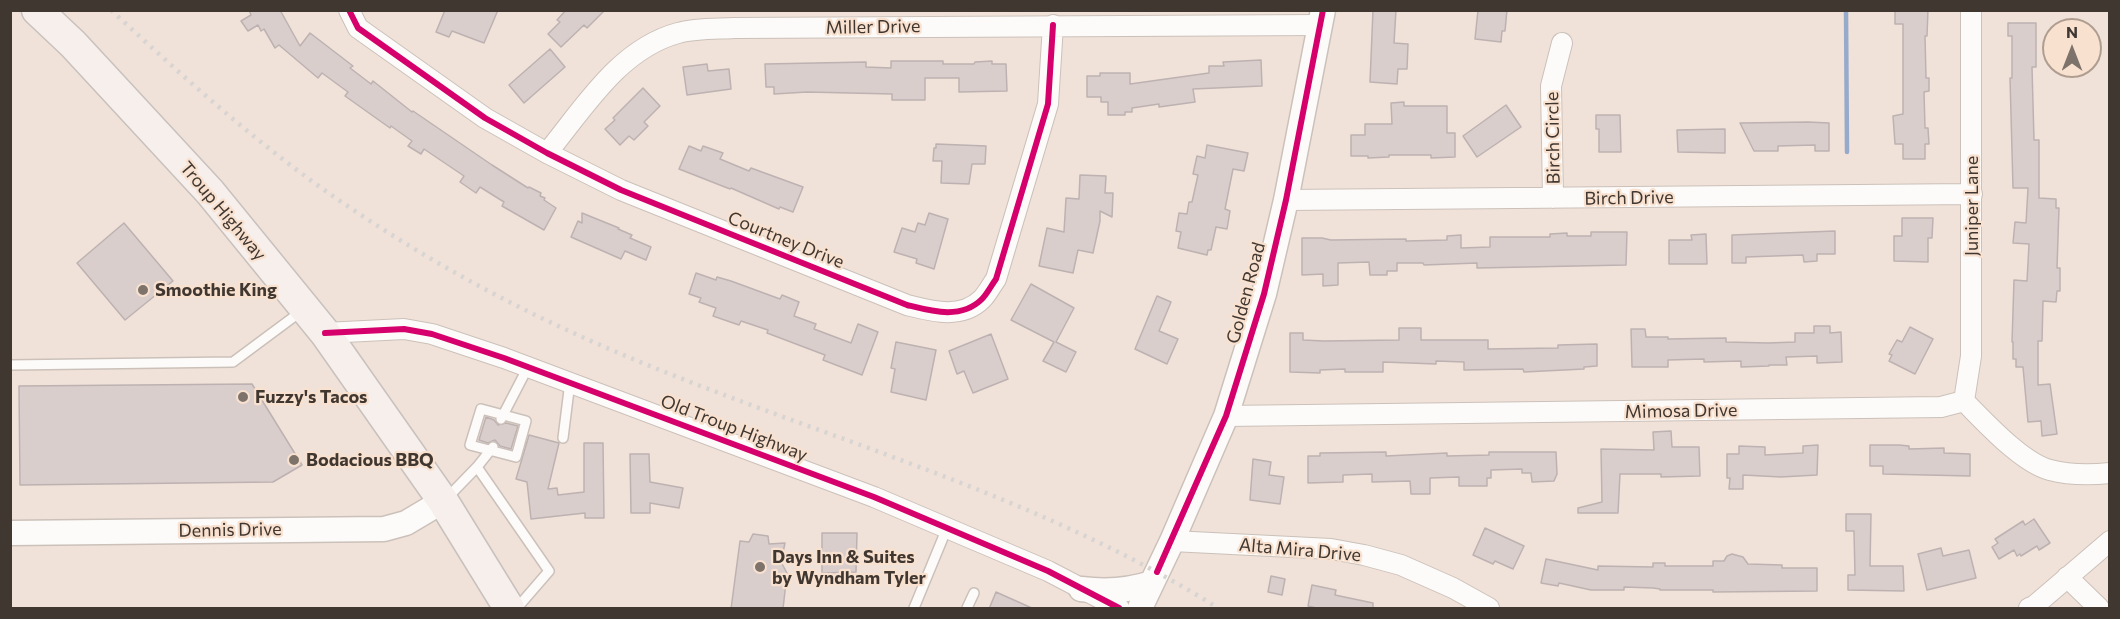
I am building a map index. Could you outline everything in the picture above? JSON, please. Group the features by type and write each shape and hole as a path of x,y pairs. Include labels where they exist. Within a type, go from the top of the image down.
{"main road":[{"name":"Troup Highway","path":"37,10 73,44 210,192 325,333 443,501 509,609"}],"street":[{"name":"Courtney Drive","path":"349,10 358,28 485,118 547,153 621,190 908,304 939,314 964,310 981,300 996,279 1048,104 1053,25"},
{"name":"Juniper Lane","path":"1964,401 1971,356 1971,10"},
{"name":"Miller Drive","path":"547,153 618,67 654,42 680,32 734,19 1053,25 1322,18"},
{"name":"Golden Road","path":"1140,609 1226,416 1264,294 1286,200 1322,18"},
{"name":"Birch Circle","path":"1553,198 1551,86 1563,43"},
{"name":"Birch Drive","path":"1286,200 1972,195"},
{"name":"Old Troup Highway","path":"325,333 404,329 432,334 528,367 874,497 1048,571 1119,609"},
{"name":"Mimosa Drive","path":"1226,416 1941,407 1964,401"},
{"path":"1964,401 1992,430 2028,460 2048,470 2087,475 2109,473"},
{"name":"Dennis Drive","path":"10,532 384,528 406,523 443,501"},
{"name":"Alta Mira Drive","path":"1172,541 1331,549 1364,555 1401,565 1442,583 1489,609"},
{"path":"2029,609 2109,541"},
{"path":"2067,578 2099,609"},
{"path":"1081,588 1114,591 1152,583"}],"lane":[{"path":"10,365 233,362 304,309"},
{"path":"502,417 528,367"},
{"path":"563,438 570,382"},
{"path":"481,409 502,417 525,421 516,457 493,448 470,444 481,409"},
{"path":"443,501 493,448"},
{"path":"477,467 549,571 517,609"},
{"path":"914,609 947,528"},
{"path":"967,609 974,593"}],"building":[{"path":"249,10 280,10 300,46 310,33 353,66 350,68 371,84 373,81 412,112 528,188 541,193 540,196 545,198 544,200 556,208 544,230 502,206 504,202 480,187 476,193 460,182 464,176 424,149 421,154 408,146 412,141 345,96 348,92 322,73 318,78 279,45 275,48 264,29 261,31 258,25 248,31 241,21 251,15"},
{"path":"445,10 498,10 484,43 452,31 449,37 436,32"},
{"path":"566,10 605,10 587,28 584,25 561,47 548,34 560,22 557,20"},
{"path":"1373,10 1396,10 1394,43 1408,44 1407,69 1398,69 1397,84 1370,82"},
{"path":"1478,10 1507,10 1505,31 1502,31 1501,42 1475,39"},
{"path":"1895,10 1928,10 1927,36 1925,36 1926,78 1929,78 1929,91 1924,92 1925,128 1928,128 1929,144 1925,144 1925,159 1903,159 1903,144 1895,144 1893,116 1903,114 1903,24 1895,24"},
{"path":"2008,23 2036,23 2036,67 2032,67 2034,140 2039,140 2039,198 2056,199 2056,208 2059,208 2057,268 2060,268 2060,291 2057,291 2056,302 2043,301 2042,341 2038,341 2038,385 2050,384 2057,434 2042,436 2041,421 2028,422 2023,367 2016,367 2016,359 2013,359 2014,280 2027,281 2029,244 2013,243 2015,222 2026,223 2028,188 2013,188 2010,78 2012,78 2012,36 2008,36"},
{"path":"550,49 565,67 524,103 509,85"},
{"path":"1261,60 1262,86 1193,89 1195,102 1132,108 1132,112 1125,112 1125,115 1108,115 1108,102 1101,102 1101,97 1087,97 1087,76 1100,76 1100,73 1130,73 1130,84 1209,73 1209,66 1224,66 1223,62"},
{"path":"891,61 943,61 943,64 974,64 975,62 992,61 992,64 1006,64 1007,91 959,92 959,78 925,78 925,100 892,100 892,94 807,92 774,94 774,87 766,87 765,64 866,62 866,67 891,68"},
{"path":"707,64 708,71 729,69 731,89 687,95 683,67"},
{"path":"643,88 660,106 644,122 648,126 634,140 629,136 620,145 605,129"},
{"path":"1404,102 1404,106 1447,106 1447,133 1455,133 1455,157 1389,155 1389,157 1368,158 1368,156 1351,156 1351,135 1365,135 1365,124 1392,124 1391,103"},
{"path":"1506,105 1521,127 1477,157 1463,136"},
{"path":"1596,115 1620,115 1621,152 1599,152 1599,129 1596,129"},
{"path":"1740,123 1829,123 1829,151 1815,151 1815,145 1778,146 1778,151 1754,151"},
{"path":"1725,129 1725,153 1678,152 1677,130"},
{"path":"936,144 986,146 985,164 972,164 969,184 941,183 942,161 933,161"},
{"path":"1207,145 1248,153 1244,171 1233,169 1225,209 1230,211 1227,229 1216,227 1211,250 1208,250 1207,255 1178,248 1181,232 1176,231 1179,213 1187,214 1189,202 1192,202 1198,175 1193,174 1197,156 1205,158"},
{"path":"689,146 701,151 703,146 723,153 720,159 749,171 751,168 803,187 793,212 780,207 779,209 679,169"},
{"path":"1080,175 1106,176 1105,193 1113,193 1112,217 1100,211 1093,253 1078,250 1073,273 1039,266 1047,228 1064,232 1066,198 1079,199"},
{"path":"582,213 619,228 632,235 630,238 651,247 646,260 625,251 621,259 571,237 578,221 582,223"},
{"path":"929,213 948,219 934,269 916,263 917,259 894,252 902,228 915,232 918,223 925,225"},
{"path":"1902,218 1933,218 1932,238 1928,238 1928,262 1894,261 1894,236 1902,236"},
{"path":"124,223 173,281 125,320 77,263"},
{"path":"1835,231 1835,254 1817,254 1817,261 1804,262 1803,255 1746,257 1746,263 1732,263 1732,235"},
{"path":"1591,232 1627,232 1626,265 1477,268 1477,263 1424,265 1423,263 1397,263 1397,271 1387,271 1387,275 1370,275 1369,262 1338,263 1338,285 1323,286 1323,274 1302,275 1302,238 1406,239 1406,241 1447,240 1447,236 1461,235 1461,248 1490,247 1490,237 1550,237 1550,234 1567,233 1567,236 1591,236"},
{"path":"1706,234 1707,264 1669,264 1669,240 1692,240 1691,235"},
{"path":"696,273 716,280 717,277 731,281 780,299 782,295 799,302 794,316 816,324 814,329 851,343 858,324 878,332 862,375 823,360 825,355 767,333 768,330 741,321 739,325 713,316 716,308 699,302 701,298 689,294"},
{"path":"1031,284 1074,308 1056,342 1076,352 1066,372 1043,361 1054,342 1011,320"},
{"path":"1157,296 1171,302 1159,331 1178,339 1167,364 1135,349"},
{"path":"1814,326 1830,326 1830,333 1841,332 1842,362 1817,363 1817,356 1786,357 1787,365 1741,367 1741,361 1704,362 1704,359 1668,360 1668,367 1632,367 1631,329 1645,329 1646,337 1726,338 1726,342 1768,343 1795,342 1795,333 1814,333"},
{"path":"1910,327 1933,339 1915,374 1889,361 1892,355 1889,354 1897,340 1902,342"},
{"path":"1399,328 1421,328 1421,340 1488,340 1488,349 1558,348 1558,345 1597,344 1597,366 1584,367 1584,369 1524,372 1523,369 1464,370 1464,362 1436,361 1436,364 1383,362 1383,372 1345,372 1345,369 1320,370 1320,373 1290,372 1290,333 1303,333 1303,340 1399,340"},
{"path":"991,334 1008,379 973,393 964,371 957,374 949,351"},
{"path":"896,342 936,350 926,400 891,392 895,369 891,368"},
{"path":"252,384 302,465 273,482 20,485 19,386"},
{"path":"486,417 494,420 498,425 506,423 518,426 511,449 500,446 495,440 488,443 479,440"},
{"path":"1671,431 1672,447 1699,447 1700,476 1661,477 1661,474 1620,474 1618,513 1578,513 1578,508 1602,502 1601,449 1654,450 1653,432"},
{"path":"529,435 559,443 548,489 557,488 558,495 584,492 584,443 603,443 604,518 585,518 585,513 531,519 527,482 516,479"},
{"path":"1818,445 1817,475 1781,477 1743,475 1743,489 1729,489 1727,454 1739,454 1739,446 1765,447 1765,455 1803,453 1803,446"},
{"path":"1870,445 1909,446 1909,449 1944,448 1944,453 1970,454 1970,476 1883,474 1883,466 1870,466"},
{"path":"1386,452 1386,456 1447,453 1447,456 1489,455 1489,452 1556,452 1557,474 1554,481 1532,482 1531,473 1522,473 1522,469 1491,470 1491,478 1487,478 1487,486 1459,486 1459,477 1430,478 1430,494 1411,494 1410,481 1372,482 1372,474 1343,475 1343,482 1308,483 1308,456 1320,456 1320,453"},
{"path":"630,454 649,454 650,482 683,488 679,508 650,503 650,513 631,513"},
{"path":"1253,459 1271,462 1269,475 1284,477 1280,504 1250,500"},
{"path":"1846,514 1871,514 1870,566 1903,566 1904,591 1848,590 1848,575 1855,575 1854,531 1846,531"},
{"path":"2034,519 2050,543 2039,550 2037,546 2021,556 2020,554 2017,556 2014,550 1999,559 1992,547 1998,543 1995,539 2023,521 2025,525"},
{"path":"1485,528 1524,546 1513,569 1495,561 1493,564 1473,555"},
{"path":"822,533 857,533 856,572 822,573"},
{"name":"Days Inn & Suites by Wyndham Tyler","path":"753,534 768,536 769,544 785,543 781,562 787,573 783,609 731,609 740,541 749,542"},
{"path":"1941,548 1943,556 1969,550 1976,578 1927,590 1918,554"},
{"path":"1732,554 1743,557 1748,564 1782,565 1782,568 1817,568 1817,591 1713,592 1713,590 1624,587 1624,590 1591,590 1559,583 1558,586 1541,583 1546,559 1598,570 1598,566 1653,567 1653,563 1665,563 1665,566 1713,566 1713,561 1724,561"},
{"path":"1271,576 1285,579 1282,595 1268,592"},
{"path":"1312,585 1336,590 1335,595 1373,603 1373,609 1321,609 1308,606"},
{"path":"996,592 1034,609 989,609"}],"waterway":[{"path":"1846,10 1847,152"}],"railway":[{"path":"111,10 213,102 293,167 382,229 479,286 580,336 660,370 985,492 1143,565 1218,608"}],"cycle path":[{"path":"349,10 358,28 485,118 547,153 621,190 907,305 946,312 965,310 974,306 984,297 996,279 1048,104 1053,25"},
{"path":"1157,572 1226,416 1264,294 1286,200 1323,10"},
{"path":"325,333 404,329 432,334 504,358 874,497 1048,571 1119,608"}],"place":[{"name":"Smoothie King","path":"143,290"},
{"name":"Fuzzy's Tacos","path":"243,397"},
{"name":"Bodacious BBQ","path":"294,460"},
{"name":"Days Inn & Suites by Wyndham Tyler","path":"760,567"}]}
